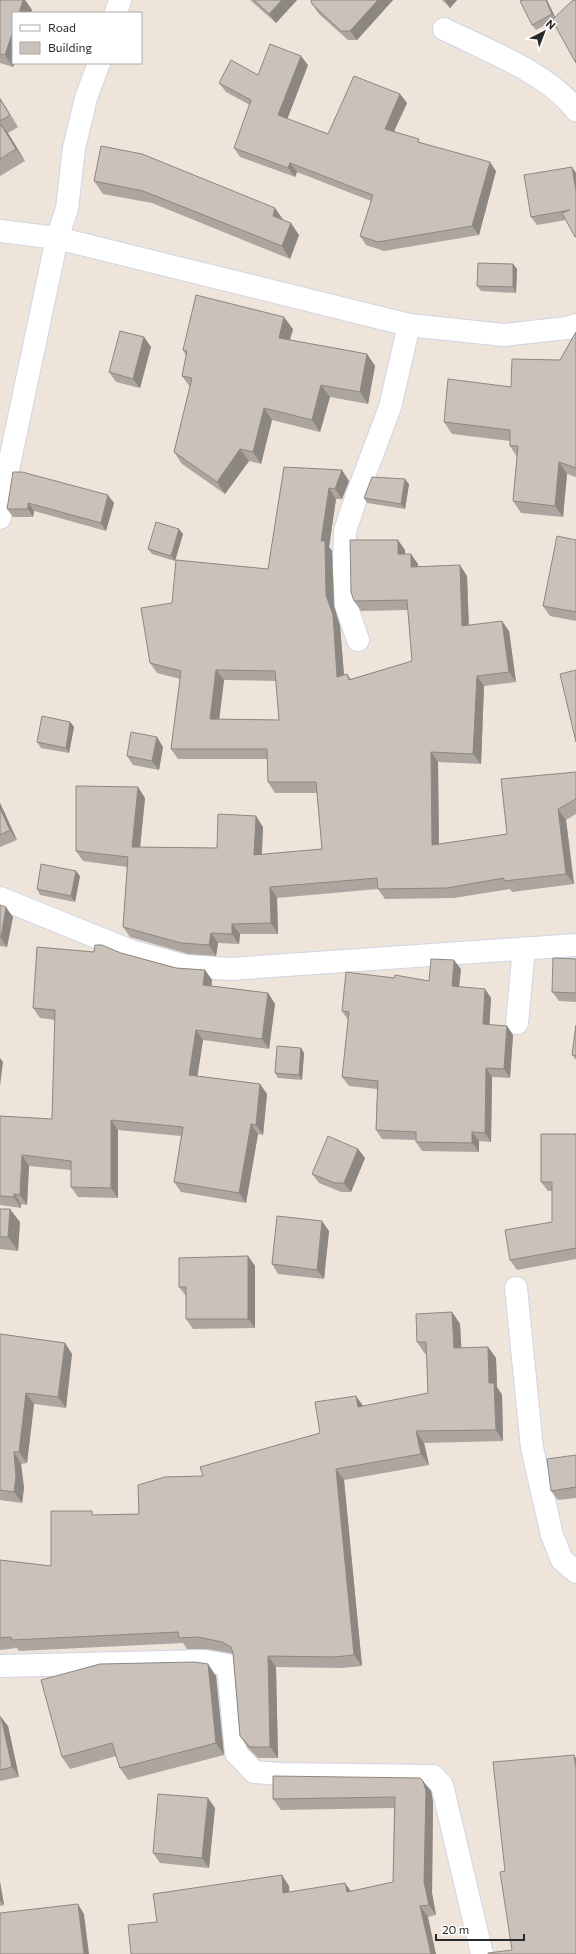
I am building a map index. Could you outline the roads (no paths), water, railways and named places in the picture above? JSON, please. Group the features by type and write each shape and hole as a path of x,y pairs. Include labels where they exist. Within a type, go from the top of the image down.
{"street":[{"path":"116,12 120,0"},
{"path":"444,29 546,81 571,103 576,110"},
{"path":"0,518 2,498 57,238 67,208 74,148 86,98 98,64"},
{"path":"0,231 57,238 409,325 504,335 567,328 576,325"},
{"path":"358,640 346,605 344,566 346,531 357,495 390,407 409,325"},
{"path":"0,898 131,951 186,966 230,969 576,945"},
{"path":"517,1023 524,948"},
{"path":"516,1288 532,1448 552,1535 562,1560 576,1572"},
{"path":"0,1666 204,1661 228,1665 236,1753 254,1772 281,1774 433,1776 442,1785 482,1954"}]}
